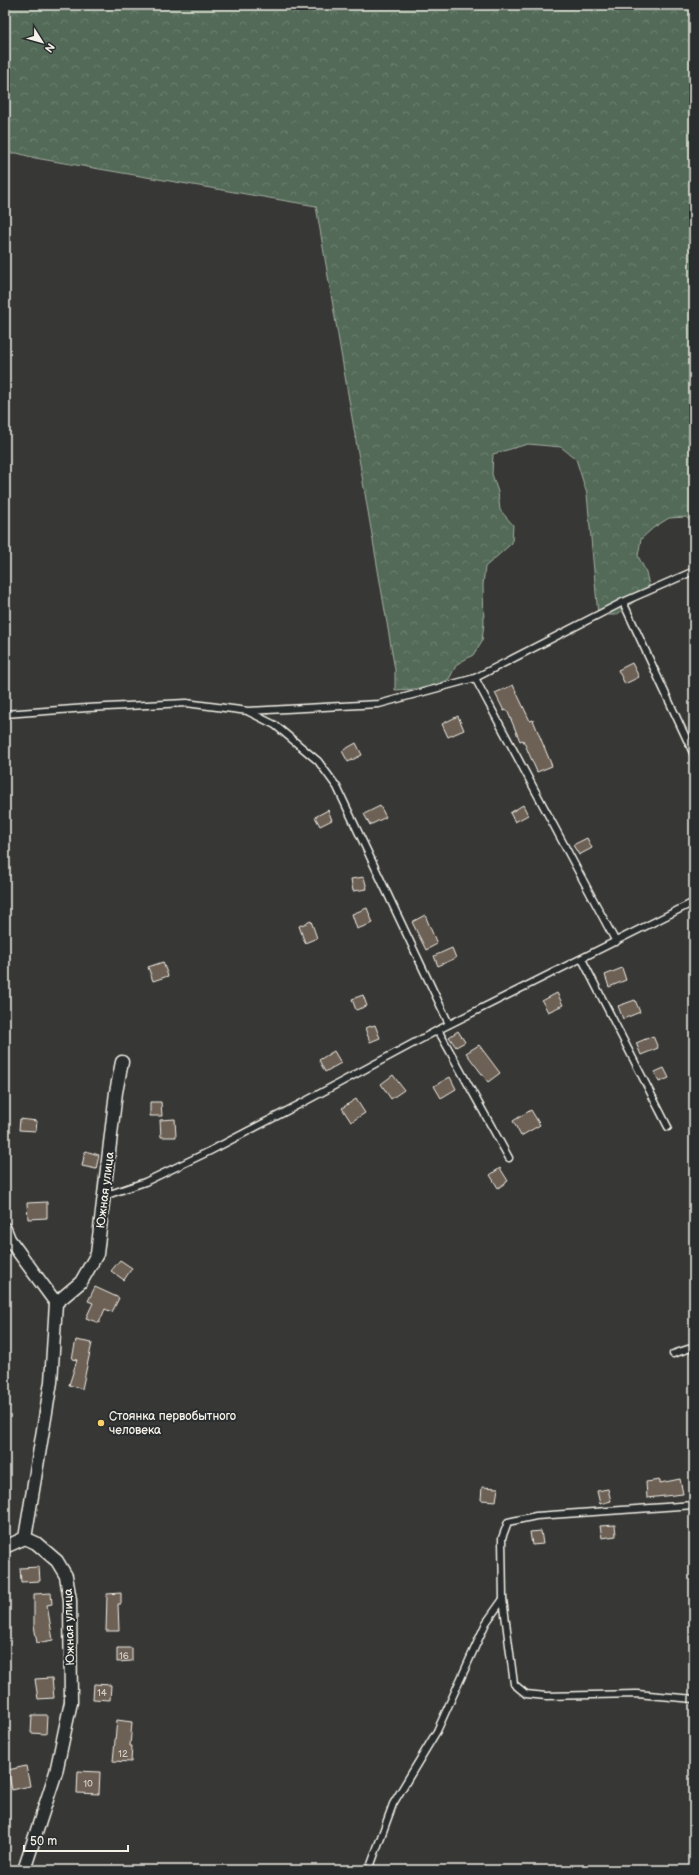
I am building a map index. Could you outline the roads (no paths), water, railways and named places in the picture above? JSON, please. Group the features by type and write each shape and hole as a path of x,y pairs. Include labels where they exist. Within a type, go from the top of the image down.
{"street":[{"name":"Южная улица","path":"56,1303 81,1282 97,1254 116,1092 122,1062"},
{"path":"5,1229 10,1239 56,1303 50,1382 25,1538 5,1548"},
{"name":"Южная улица","path":"24,1870 56,1772 71,1702 70,1600 66,1576 57,1561 36,1543 25,1538"}],"lane":[{"path":"5,714 186,703 248,711 378,704 475,678 622,602 694,571"},
{"path":"622,602 694,755"},
{"path":"475,678 616,942"},
{"path":"248,711 275,725 318,761 337,787 449,1024"},
{"path":"104,1196 145,1182 210,1151 449,1024 694,902"},
{"path":"582,959 668,1127"},
{"path":"438,1030 509,1158"},
{"path":"672,1354 694,1347"},
{"path":"694,1505 536,1516 508,1522 502,1538 503,1599 514,1684 526,1694 546,1696 637,1694 694,1698"},
{"path":"369,1870 393,1804 437,1731 486,1623 503,1599"}],"place":[{"name":"Стоянка первобытного человека","path":"101,1423"}]}
